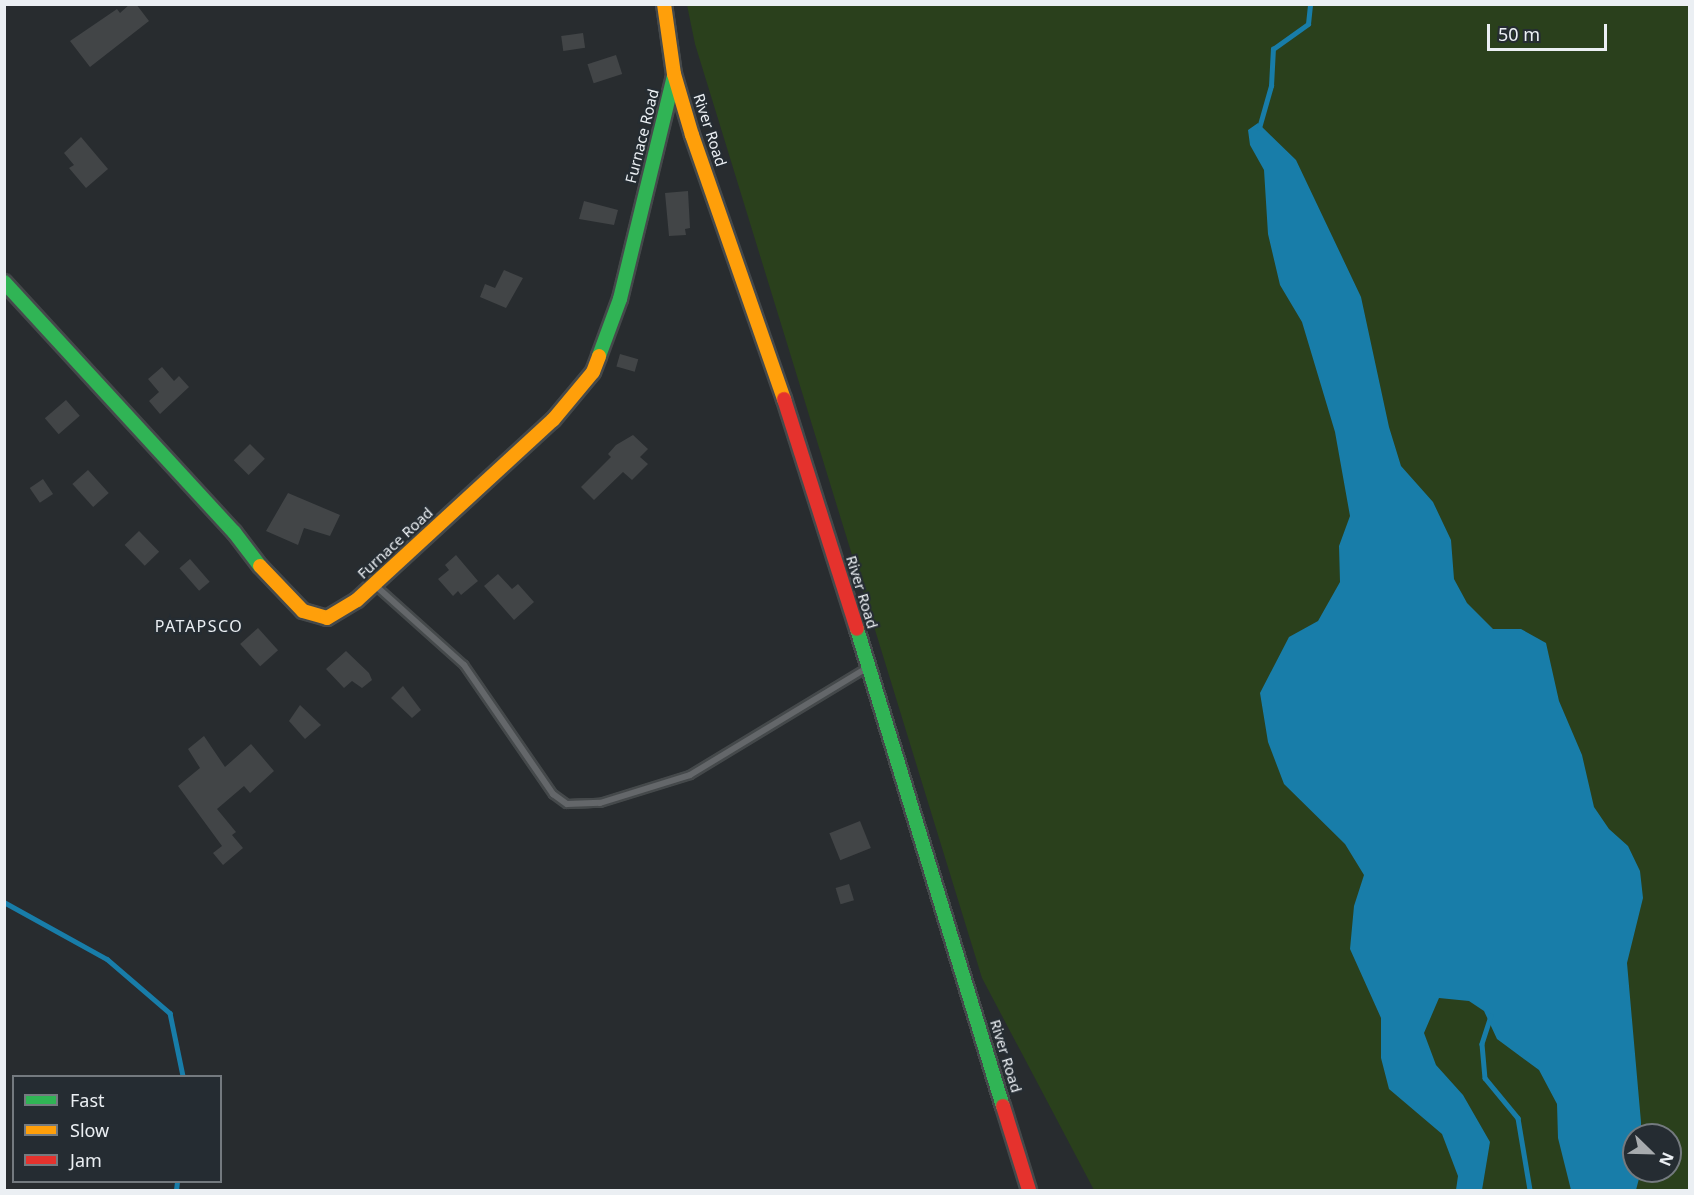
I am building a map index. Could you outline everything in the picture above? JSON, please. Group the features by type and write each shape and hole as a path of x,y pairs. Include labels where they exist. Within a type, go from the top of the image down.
{"street":[{"name":"River Road","path":"664,4 674,74 869,667 1029,1191"},
{"name":"Furnace Road","path":"4,282 234,532 278,589 303,611 327,618 340,613 374,584 553,420 593,372 620,299 674,74"}],"lane":[{"path":"374,584 464,665 554,794 567,804 600,803 690,775 869,667"}],"green space":[{"path":"687,5 1689,5 1689,1190 1094,1190 982,978 695,44"}],"water":[{"path":"1258,123 1296,160 1361,297 1389,427 1401,466 1433,502 1451,540 1454,579 1467,603 1493,629 1521,629 1546,643 1559,701 1582,755 1594,807 1609,829 1628,846 1640,871 1643,898 1627,963 1641,1123 1622,1123 1622,1183 1638,1183 1636,1190 1571,1190 1558,1138 1557,1104 1539,1070 1497,1039 1484,1011 1469,1001 1439,998 1424,1033 1436,1065 1463,1095 1490,1142 1482,1190 1456,1190 1458,1176 1442,1134 1389,1089 1381,1058 1381,1018 1350,949 1354,906 1364,875 1345,844 1284,784 1268,742 1260,693 1289,637 1318,621 1340,582 1339,546 1350,516 1335,432 1302,322 1280,285 1268,234 1264,170 1250,145 1248,130"}],"building":[{"path":"130,4 136,4 149,21 90,67 70,41 117,9 120,13"},
{"path":"583,33 585,48 563,51 561,36"},
{"path":"616,55 622,74 594,83 587,64"},
{"path":"81,137 108,169 86,188 69,168 74,165 64,153"},
{"path":"688,191 690,228 685,229 686,235 669,236 665,193"},
{"path":"584,201 618,210 614,225 579,219"},
{"path":"504,270 523,278 506,308 480,297 485,284 495,288"},
{"path":"620,354 638,359 635,372 616,366"},
{"path":"162,367 174,381 179,376 189,387 160,414 149,401 159,392 148,379"},
{"path":"66,400 80,416 59,434 45,418"},
{"path":"633,435 648,449 640,457 648,464 632,480 623,472 594,500 581,487 611,457 608,454 616,445"},
{"path":"250,444 265,459 249,475 234,460"},
{"path":"88,470 109,493 93,507 72,484"},
{"path":"43,479 53,494 40,503 30,488"},
{"path":"288,493 340,515 330,536 304,528 298,545 266,531"},
{"path":"139,531 159,552 145,566 125,545"},
{"path":"456,555 478,581 461,595 458,591 453,596 438,579 449,570 445,565"},
{"path":"190,559 210,582 199,591 179,568"},
{"path":"498,574 512,589 518,584 534,602 514,620 484,586"},
{"path":"258,628 278,650 260,666 240,644"},
{"path":"346,651 369,673 372,680 362,688 352,681 344,688 326,669"},
{"path":"403,686 421,710 412,718 391,698"},
{"path":"300,705 321,725 305,739 289,721"},
{"path":"204,736 225,767 251,744 274,771 250,793 244,786 217,809 236,832 232,835 243,848 223,865 213,853 222,846 178,786 200,768 188,749"},
{"path":"860,821 871,848 840,860 829,833"},
{"path":"849,884 854,900 841,904 836,888"}],"waterway":[{"path":"1259,128 1271,86 1273,49 1308,24 1310,4"},
{"path":"4,902 107,959 170,1013 183,1075"},
{"path":"1491,1016 1482,1044 1485,1078 1518,1118 1530,1190"},
{"path":"176,1190 177,1183"}],"traffic: fast":[{"path":"599,356 620,299 674,76"},
{"path":"4,282 234,532 260,566"},
{"path":"857,629 1003,1106"}],"traffic: slow":[{"path":"664,4 674,74 692,135 784,399"},
{"path":"260,566 303,611 327,618 357,600 553,420 593,372 599,356"}],"traffic: jam":[{"path":"784,399 857,629"},
{"path":"1003,1106 1029,1190"}],"district":[{"name":"PATAPSCO","path":"199,626"}]}
